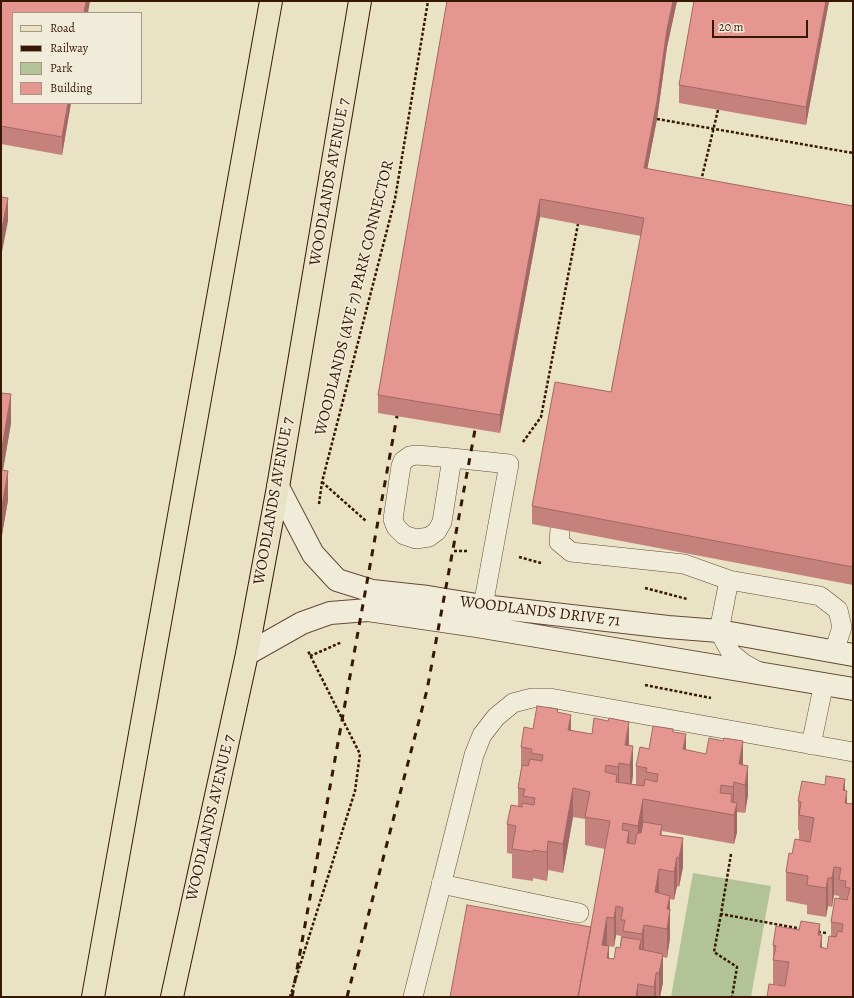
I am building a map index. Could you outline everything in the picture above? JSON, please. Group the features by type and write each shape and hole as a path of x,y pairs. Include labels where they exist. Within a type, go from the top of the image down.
{"main road":[{"path":"93,997 271,1"},
{"name":"WOODLANDS AVENUE 7","path":"172,997 247,654 278,487 360,1"}],"street":[{"name":"WOODLANDS DRIVE 71","path":"278,487 313,554 338,580 372,591 428,597 483,606 668,627 720,631 844,653"},
{"name":"WOODLANDS DRIVE 71","path":"247,654 302,623 330,613 368,610 477,626 824,683 853,690"}],"lane":[{"path":"452,458 442,522 437,531 429,537 416,539 404,535 396,527 393,519 404,461 410,456 417,455 452,458 509,464 483,606"},
{"path":"560,529 559,542 571,552 684,564 729,580 820,596 830,602 838,610 842,627 844,653"},
{"path":"729,580 720,631 731,652 743,663 764,674"},
{"path":"811,745 824,683"},
{"path":"413,997 474,755 482,735 496,717 513,703 532,698 550,698 853,752"},
{"path":"441,884 579,913"}],"path":[{"name":"WOODLANDS (AVE 7) PARK CONNECTOR","path":"322,482 395,199 428,1"},
{"path":"701,182 718,110"},
{"path":"657,119 853,153"},
{"path":"509,464 511,456 528,436 540,417 578,224"},
{"path":"290,997 355,791 360,754 326,683 310,656 348,638"},
{"path":"640,684 717,699"},
{"path":"731,854 714,952 737,967 732,997"},
{"path":"721,914 803,929"},
{"path":"811,930 826,933"}],"green space":[{"path":"693,873 771,886 751,997 671,997"}],"building":[{"path":"1,1 86,1 84,12 12,12 12,104 68,104 62,137 1,126"},
{"path":"447,1 673,1 667,29 657,101 644,168 853,206 853,567 532,506 555,382 611,392 644,218 540,199 500,415 378,395"},
{"path":"694,1 826,1 806,107 679,85"},
{"path":"1,197 8,198 1,233"},
{"path":"1,393 11,394 2,448 1,447"},
{"path":"1,470 8,471 1,512"},
{"path":"537,706 558,709 557,712 571,715 568,730 592,734 594,718 608,721 609,718 629,722 625,745 633,746 630,765 619,763 618,767 606,765 605,772 617,775 616,782 644,786 645,779 657,782 658,774 646,772 647,768 636,766 640,747 649,749 653,726 673,729 673,732 686,734 683,749 706,754 709,738 723,741 724,738 743,741 739,764 748,766 745,785 734,782 733,787 721,785 720,793 732,794 731,802 737,803 734,815 643,799 638,826 623,823 622,830 629,831 627,843 635,844 637,833 641,833 643,822 662,825 660,835 683,838 679,858 677,857 674,872 659,869 655,892 670,896 667,909 670,909 667,929 644,925 642,934 623,931 625,920 621,920 623,908 616,906 614,918 607,917 602,945 609,946 607,958 614,959 616,947 620,948 622,937 641,940 639,949 663,954 659,973 656,973 654,987 638,984 636,997 578,997 610,821 585,817 590,792 573,788 563,844 548,841 547,852 512,849 516,826 507,824 511,805 522,807 522,803 534,805 535,798 523,796 525,789 518,788 522,765 528,766 530,759 542,761 543,755 531,753 532,749 521,747 524,727 533,729"},
{"path":"826,776 845,779 843,790 847,791 845,803 852,804 853,800 853,997 767,997 769,984 785,986 789,962 773,960 776,946 773,945 776,926 799,930 801,921 820,924 818,935 822,935 820,947 827,949 829,936 836,937 838,931 842,932 843,924 831,922 835,898 847,900 850,888 845,887 846,881 839,880 841,868 834,867 832,878 828,878 826,888 807,885 808,876 786,872 789,853 792,854 795,839 810,842 814,818 799,815 801,802 798,801 802,781 825,785"},
{"path":"467,905 591,927 578,997 450,997"}],"railway":[{"path":"292,997 399,405"},
{"path":"347,997 427,690 477,419"}]}
